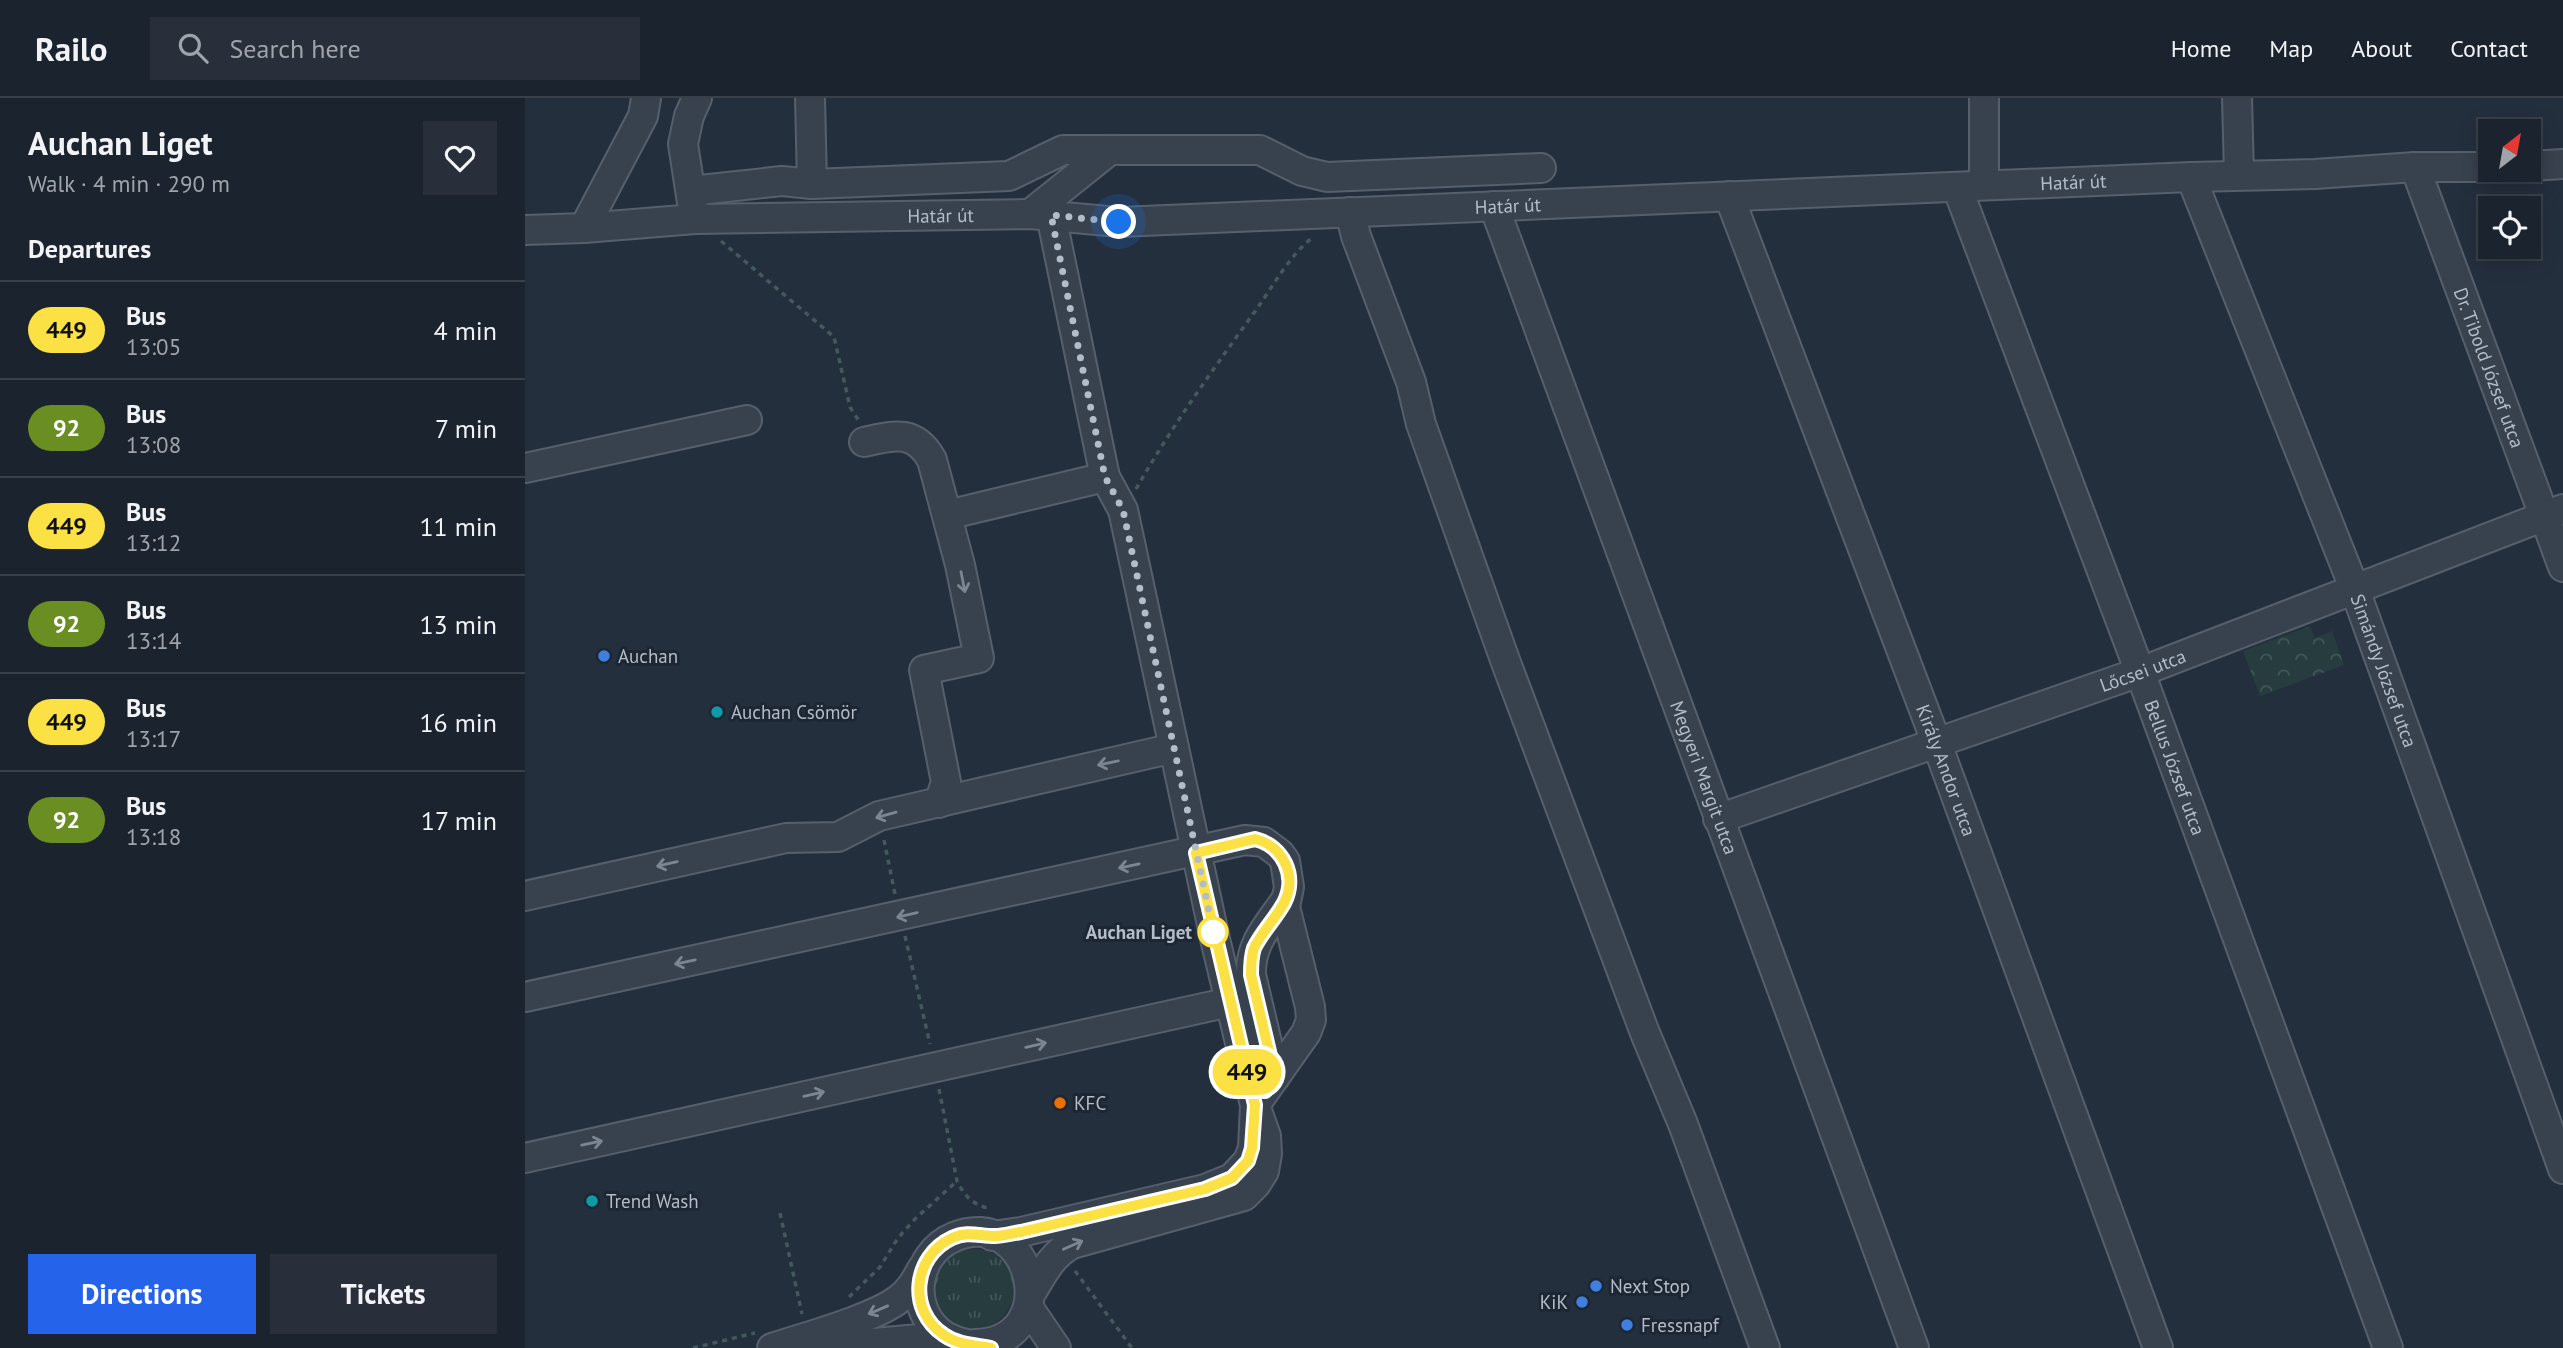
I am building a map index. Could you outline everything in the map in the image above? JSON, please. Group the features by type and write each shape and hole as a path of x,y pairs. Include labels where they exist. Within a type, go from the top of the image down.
{"street":[{"path":"584,228 643,116 646,98"},
{"path":"697,98 689,116 683,144 691,191 707,218"},
{"path":"810,98 812,184"},
{"path":"1971,186 1984,98"},
{"path":"2238,98 2239,175"},
{"path":"691,191 782,181 812,184 1009,176 1063,150 1260,150 1302,171 1327,177 1541,168"},
{"path":"827,1347 931,1338 972,1344 989,1343 1009,1333 1020,1322 1051,1261 1062,1250 1078,1241 1244,1196 1261,1177 1266,1163 1266,1136 1255,1105 1230,1002 1123,510 1105,477 1041,214 1110,150"},
{"path":"2541,165 2563,164"},
{"name":"Határ út","path":"525,230 707,218 1041,214 1119,222 1353,224 1494,206 2315,174 2415,167 2478,167"},
{"name":"Dr. Tibold József utca","path":"2415,167 2554,513 2563,567"},
{"name":"Simándy József utca","path":"2191,177 2355,590 2563,1169"},
{"name":"Bellus József utca","path":"1971,186 2140,672 2388,1348"},
{"name":"Király Andor utca","path":"1729,196 1937,744 2158,1348"},
{"name":"Megyeri Margit utca","path":"1494,206 1914,1348"},
{"path":"1353,224 1411,382 1425,435 1505,660 1765,1348"},
{"path":"525,468 747,420"},
{"path":"871,441 895,435 905,437 926,450 932,460 979,658 924,670 946,782 939,803"},
{"path":"947,515 1105,477"},
{"name":"Lőcsei utca","path":"1718,819 2140,672 2554,513"},
{"path":"525,896 786,838 838,837 879,816 1174,748"},
{"path":"525,997 1196,853 1245,840 1264,842 1280,854 1285,861 1289,877 1285,907 1311,1020 1306,1033 1255,1105 1250,1156 1238,1173 1225,1182 1205,1189 1021,1232 991,1222"},
{"path":"1275,1077 1251,975 1251,958 1255,946 1285,901"},
{"path":"525,1158 1230,1002"},
{"path":"769,1339 841,1325 893,1303 914,1283 935,1250 954,1237 976,1233 991,1222"},
{"path":"991,1222 1021,1258 1028,1272 1029,1301 1056,1348"},
{"path":"925,1263 919,1285 922,1307 933,1326 972,1344"}],"path":[{"path":"707,218 721,243 834,337 851,407 871,441"},
{"path":"1123,510 1164,441 1310,237 1353,224"},
{"path":"879,816 935,1067 957,1181 963,1193 991,1222"},
{"path":"841,1302 851,1296 880,1267 898,1238 915,1219 957,1181"},
{"path":"779,1213 803,1321"},
{"path":"1062,1250 1132,1348"},
{"path":"692,1348 769,1339"}],"green space":[{"path":"2310,626 2315,638 2332,631 2344,665 2260,696 2243,651"},
{"path":"974,1249 989,1252 1002,1261 1011,1274 1014,1289 1011,1304 1002,1317 989,1326 974,1329 959,1326 946,1317 937,1304 934,1289 937,1274 946,1261 959,1252"}],"bus line":[{"name":"449","path":"991,1348 960,1343 946,1336 933,1326 924,1312 919,1291 921,1274 928,1258 939,1246 964,1234 981,1233 992,1236 1021,1232 1205,1189 1232,1178 1248,1161 1252,1148 1255,1105 1196,853 1255,839 1272,846 1280,854 1285,861 1289,877 1285,901 1255,946 1251,958 1251,975 1275,1077 1265,1091"}],"place":[{"name":"Auchan","path":"604,656"},
{"name":"Auchan Csömör","path":"717,712"},
{"name":"Auchan Liget","path":"1213,932"},
{"name":"KFC","path":"1060,1103"},
{"name":"Trend Wash","path":"592,1201"},
{"name":"Next Stop","path":"1596,1286"},
{"name":"KiK","path":"1582,1302"},
{"name":"Fressnapf","path":"1627,1325"}],"route":[{"path":"1119,222 1051,215 1105,477 1123,510 1215,939 1213,932"}]}
